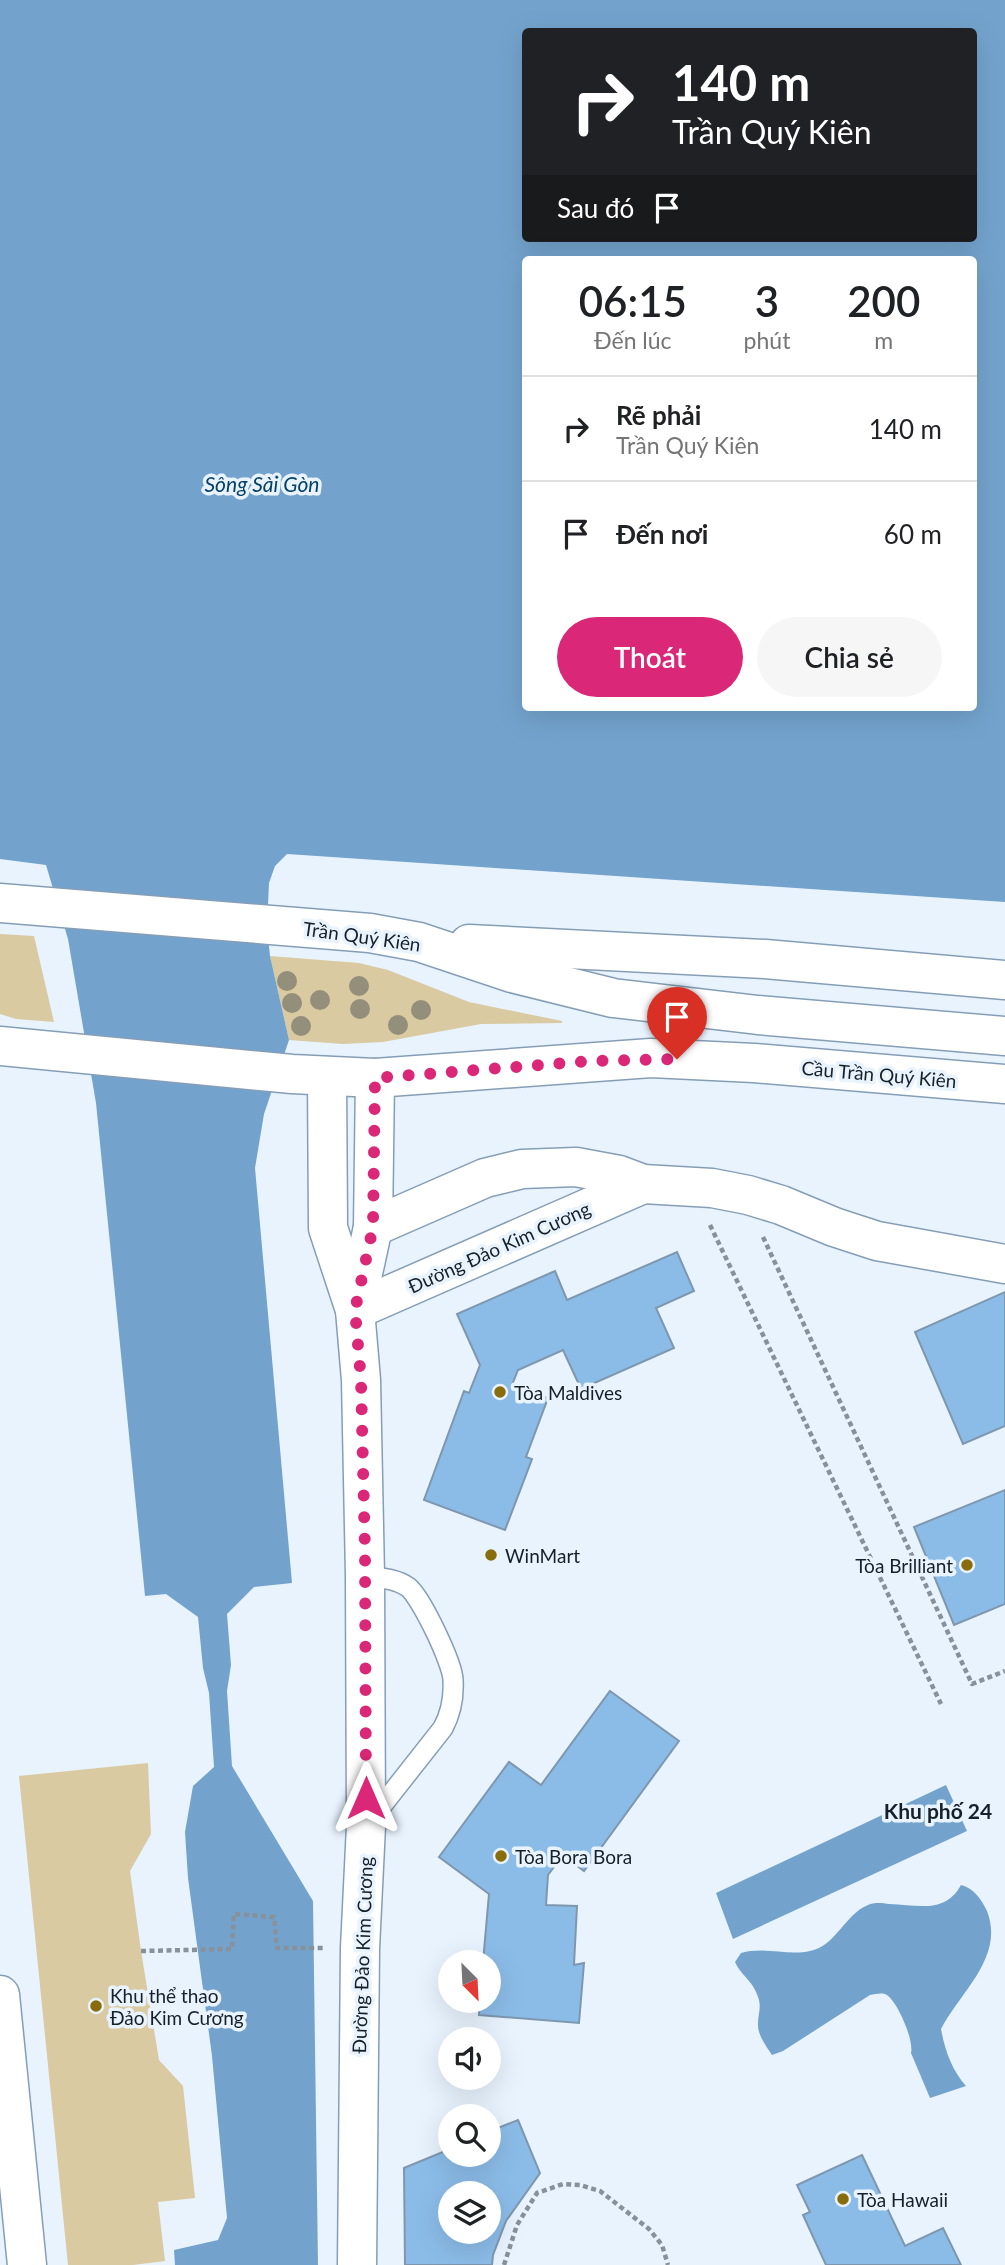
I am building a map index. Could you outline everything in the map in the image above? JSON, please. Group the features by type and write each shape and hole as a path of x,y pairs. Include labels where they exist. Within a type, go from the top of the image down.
{"street":[{"name":"Trần Quý Kiên","path":"0,903 370,933 419,942 522,976 613,998 758,1015 1005,1036"},
{"path":"419,942 765,959 1005,980"},
{"path":"6,1047 309,1075 375,1078"},
{"name":"Cầu Trần Quý Kiên","path":"375,1078 651,1058 754,1063 1005,1084"},
{"name":"Đường Đảo Kim Cương","path":"309,1075 328,1228 355,1310 361,1380 366,1826 360,1948 357,2265"},
{"name":"Đường Đảo Kim Cương","path":"355,1310 373,1227 375,1078"},
{"name":"Đường Đảo Kim Cương","path":"373,1227 485,1178 522,1169 576,1167 620,1175 643,1184 712,1188 748,1195 877,1241 1005,1264"},
{"name":"Đường Đảo Kim Cương","path":"355,1310 643,1184"},
{"path":"0,1995 27,2265"}],"lane":[{"path":"365,1576 392,1579 409,1587 420,1601 454,1678 451,1713 443,1728 366,1826"}],"path":[{"path":"710,1224 941,1704"},
{"path":"761,1233 972,1684 1005,1671"},
{"path":"141,1951 232,1949 234,1914 274,1917 277,1948 330,1948"},
{"path":"505,2265 517,2225 537,2193 563,2183 600,2191 649,2229 662,2245 668,2265"}],"shaded area":[{"path":"0,934 34,936 54,1022 16,1019 0,1014"},
{"path":"270,956 359,963 388,970 469,1002 562,1023 481,1024 383,1042 343,1044 289,1040"},
{"name":"Khu thể thao Đảo Kim Cương","path":"148,1763 151,1834 130,1871 159,2060 183,2086 195,2198 158,2202 165,2261 133,2265 68,2265 19,1776"}],"water":[{"name":"Sông Sài Gòn","path":"0,0 1005,0 1005,902 287,854 275,866 269,883 267,927 270,956 289,1040 264,1114 255,1168 292,1583 254,1587 227,1614 231,1665 227,1691 232,1766 313,1901 318,2265 175,2265 174,2250 218,2240 227,2218 212,2056 188,1878 185,1832 193,1786 214,1767 209,1693 203,1668 198,1617 166,1594 145,1596 96,1103 68,939 46,865 0,859"},
{"path":"946,1785 967,1831 733,1939 716,1893"},
{"path":"961,1885 980,1898 991,1928 985,1959 941,2029 950,2060 966,2086 930,2098 911,2053 904,2022 891,1999 883,1994 870,1995 783,2051 772,2055 759,2031 760,2003 757,1994 735,1962 741,1953 758,1950 810,1951 827,1943 853,1915 868,1905 878,1903 930,1906 947,1900"}],"building":[{"name":"Tòa Maldives","path":"677,1252 694,1291 656,1308 674,1348 581,1389 563,1350 518,1370 512,1385 548,1398 526,1457 532,1459 505,1530 424,1500 464,1391 469,1393 480,1365 457,1314 555,1271 567,1300"},
{"path":"1005,1292 1005,1426 963,1444 915,1332"},
{"name":"Tòa Brilliant","path":"1005,1490 1005,1604 954,1625 914,1527"},
{"name":"Tòa Bora Bora","path":"610,1691 679,1741 584,1871 563,1855 548,1875 546,1905 577,1906 574,1965 584,1963 579,2023 479,2015 501,2013 501,1950 484,1950 489,1894 439,1857 509,1762 541,1785"},
{"path":"518,2120 540,2173 506,2221 501,2234 501,2181 438,2181 438,2244 497,2244 492,2265 405,2265 404,2168 438,2154 438,2167 501,2167 501,2127"},
{"name":"Tòa Hawaii","path":"862,2155 905,2246 943,2228 961,2265 826,2265 803,2215 810,2212 797,2185"}],"place":[{"name":"Tòa Maldives","path":"500,1392"},
{"name":"WinMart","path":"491,1555"},
{"name":"Tòa Brilliant","path":"967,1565"},
{"name":"Tòa Bora Bora","path":"501,1856"},
{"name":"Khu thể thao Đảo Kim Cương","path":"96,2006"},
{"name":"Tòa Hawaii","path":"843,2199"}],"district":[{"name":"Khu phố 24","path":"938,1810"}],"route":[{"path":"366,1798 365,1552 361,1380 355,1310 373,1227 375,1078 592,1061 677,1059"}]}
